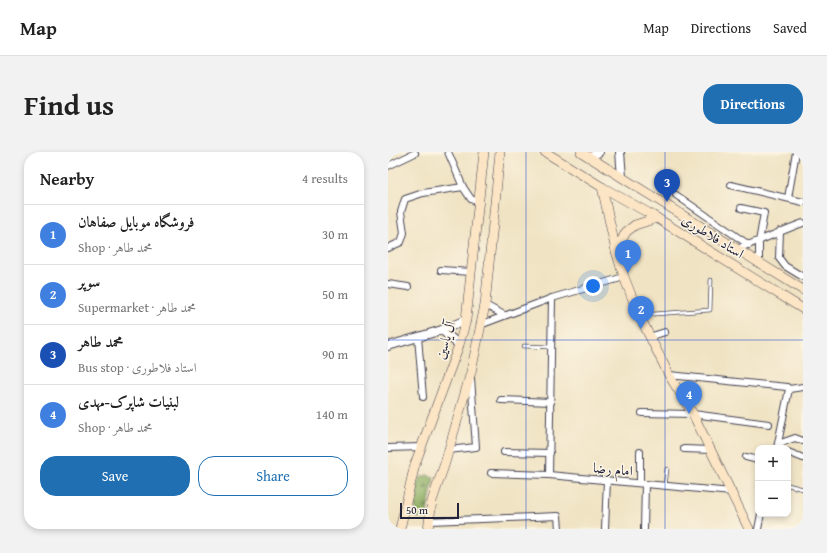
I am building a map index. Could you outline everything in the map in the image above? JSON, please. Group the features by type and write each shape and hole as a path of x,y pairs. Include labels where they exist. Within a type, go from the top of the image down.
{"main road":[{"name":"آل یاسین","path":"400,529 405,503 421,447 460,345 466,320 484,152"},
{"name":"استاد فلاطوری","path":"545,152 602,187 657,218 803,309"},
{"name":"استاد فلاطوری","path":"581,152 803,290"},
{"path":"429,525 432,501 471,372 485,305 501,154"},
{"path":"481,183 486,176 491,176 494,178 497,186"},
{"path":"602,187 616,250 624,277 639,315 669,375 694,414 749,529"},
{"path":"616,250 626,232 635,225 657,218"}],"street":[{"path":"388,166 415,152"},
{"path":"448,152 463,187 471,199 479,202"},
{"path":"590,157 599,152"},
{"path":"620,152 622,177"},
{"path":"788,198 796,152"},
{"path":"731,185 803,202"},
{"path":"388,248 401,242 404,234 401,212 405,199 423,193 463,187"},
{"path":"676,195 749,245"},
{"path":"741,208 764,213 759,242 759,264"},
{"path":"735,249 759,242 780,231 803,222"},
{"path":"780,231 779,258 785,266 803,277"},
{"path":"441,270 471,272"},
{"path":"480,325 552,298 624,277"},
{"path":"388,284 408,287"},
{"path":"549,475 552,298"},
{"path":"485,305 504,315"},
{"path":"388,346 442,330 466,320"},
{"path":"442,330 460,345"},
{"path":"650,337 665,332"},
{"path":"418,337 423,397"},
{"path":"448,450 476,447 471,372"},
{"path":"669,375 729,380 787,387 789,389 803,387"},
{"path":"779,445 789,389"},
{"path":"501,400 551,402"},
{"path":"642,413 694,414 769,424"},
{"path":"783,445 795,438 803,441"},
{"path":"388,448 421,447"},
{"path":"684,450 711,450"},
{"path":"504,452 550,453"},
{"path":"640,452 643,484 644,529"},
{"path":"791,453 803,458"},
{"path":"746,457 755,459"},
{"name":"امام رضا","path":"491,473 549,475 732,492"},
{"path":"605,529 607,480"},
{"path":"429,525 558,516 559,529"},
{"path":"758,529 760,517"}],"lane":[{"path":"639,315 710,310 711,280"},
{"path":"524,346 552,347"},
{"path":"665,486 667,469"},
{"path":"791,486 803,489"}],"green space":[{"path":"427,475 434,477 426,517 422,519 416,517 415,502 419,478"}],"place":[{"name":"محمد طاهر","path":"667,202"},
{"name":"فروشگاه موبایل صفاهان","path":"628,273"},
{"name":"سوپر","path":"641,329"},
{"name":"لبنیات شاپرک-مهدی","path":"689,414"}]}
